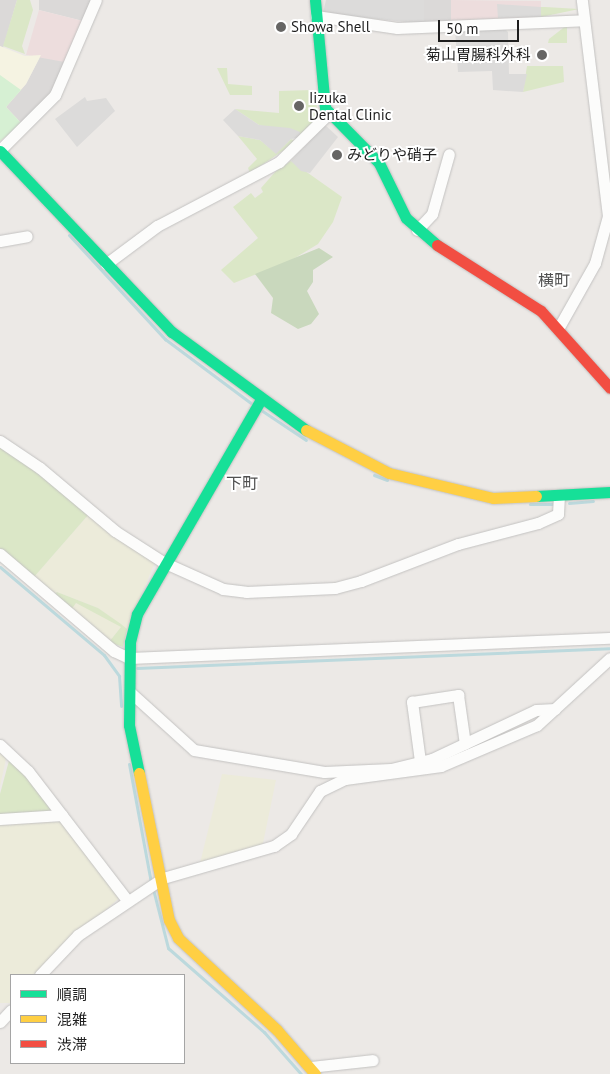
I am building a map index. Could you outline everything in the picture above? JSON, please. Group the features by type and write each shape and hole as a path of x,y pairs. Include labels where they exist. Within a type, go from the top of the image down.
{"street":[{"path":"96,0 56,95 0,150 106,264 179,337 322,442 389,473 492,498 610,492"},
{"path":"315,0 321,89 328,114 379,163 406,218 417,230 509,287 559,327 610,388"},
{"path":"559,327 595,263 608,220 582,0"},
{"path":"316,16 403,28 584,20"},
{"path":"106,264 157,226 279,162 328,114"},
{"path":"417,230 433,212 449,154"},
{"path":"0,241 27,236"},
{"path":"261,399 163,562 130,633 130,726 169,920 178,938 277,1030 313,1070 373,1060"},
{"path":"0,441 40,468 115,531 163,562 224,589 335,588 458,544 538,523 558,514 559,496"},
{"path":"0,554 114,651 129,658 610,638"},
{"path":"41,974 78,935 145,888 162,879 274,846 291,834 320,791 345,779 442,766 538,725 610,658"},
{"path":"130,692 194,750 324,772 391,769 420,761 465,744 536,710 554,709"},
{"path":"420,761 412,702 458,694 465,744"},
{"path":"0,744 18,759 127,900"},
{"path":"0,819 62,816"},
{"path":"0,1022 10,1011"}],"shaded area":[{"path":"0,0 17,0 3,48 0,46"},
{"path":"39,0 96,0 87,22 39,10"},
{"path":"326,0 424,0 424,24 323,13"},
{"path":"424,0 451,0 451,25 424,24"},
{"path":"451,0 541,1 541,17 451,25"},
{"path":"497,4 541,7 541,17 498,18"},
{"path":"39,10 87,22 70,63 26,55"},
{"path":"503,27 508,32 509,74 527,74 523,92 493,90 492,71 458,72 455,30"},
{"path":"0,46 25,56 41,55 26,84 6,107 22,124 0,141"},
{"path":"41,55 70,63 61,85 24,126 5,107 26,84"},
{"path":"85,97 87,101 106,98 115,111 77,147 55,119"},
{"path":"235,109 259,125 290,128 300,132 300,137 291,139 276,154 260,140 238,136 223,120"},
{"path":"325,125 338,137 310,173 301,171 291,161"}],"green space":[{"path":"17,0 30,0 33,10 22,46 25,54 3,46"},
{"path":"541,7 545,7 579,9 541,17"},
{"path":"567,25 567,43 548,43 549,39"},
{"path":"527,66 563,66 564,82 523,92"},
{"path":"217,68 227,68 228,84 252,86 252,95 230,95"},
{"path":"0,75 21,90 6,107 22,124 0,141"},
{"path":"313,90 319,116 299,136 259,125 235,109 279,113 279,91"},
{"path":"238,136 260,140 276,153 291,139 296,142 250,173 248,168 257,159"},
{"path":"291,161 342,197 333,222 318,244 290,261 234,283 221,270 258,238 233,207 251,193 255,198 263,192 261,188 276,171"},
{"path":"319,248 333,257 313,270 313,282 307,291 319,314 311,324 298,329 271,313 273,298 255,274"},
{"path":"0,444 89,514 34,577 0,548"},
{"path":"89,514 155,562 127,629 98,608 57,592 53,596 34,577"},
{"path":"57,592 98,608 127,629 123,647 109,642 121,627 76,603 71,610 53,596"},
{"path":"76,603 98,612 121,627 109,642 71,610"},
{"path":"0,748 7,754 0,786"},
{"path":"10,757 53,810 52,813 0,815 0,794"},
{"path":"222,774 276,780 262,848 200,863"},
{"path":"61,821 119,898 36,974 10,974 10,1003 0,1003 0,825"}],"waterway":[{"path":"69,235 165,339 251,403"},
{"path":"261,410 306,440"},
{"path":"374,475 387,480"},
{"path":"569,503 593,501"},
{"path":"530,504 556,504"},
{"path":"0,567 104,655 119,676 121,706"},
{"path":"137,668 610,648"},
{"path":"129,764 151,883"},
{"path":"153,889 168,948 264,1032 301,1074"}],"traffic: fast":[{"path":"315,0 325,108 379,163 406,218 437,245"},
{"path":"0,151 172,332 306,430"},
{"path":"139,773 129,725 130,642 137,614 261,399"},
{"path":"536,496 610,492"}],"traffic: slow":[{"path":"306,430 389,473 493,498 536,496"},
{"path":"139,773 169,920 178,938 277,1030 315,1074"}],"traffic: jam":[{"path":"437,245 541,311 610,388"}],"place":[{"name":"Showa Shell","path":"281,27"},
{"name":"菊山胃腸科外科","path":"542,55"},
{"name":"Iizuka Dental Clinic","path":"299,106"},
{"name":"みどりや硝子","path":"337,155"}],"district":[{"name":"横町","path":"554,280"},
{"name":"下町","path":"242,483"}]}
